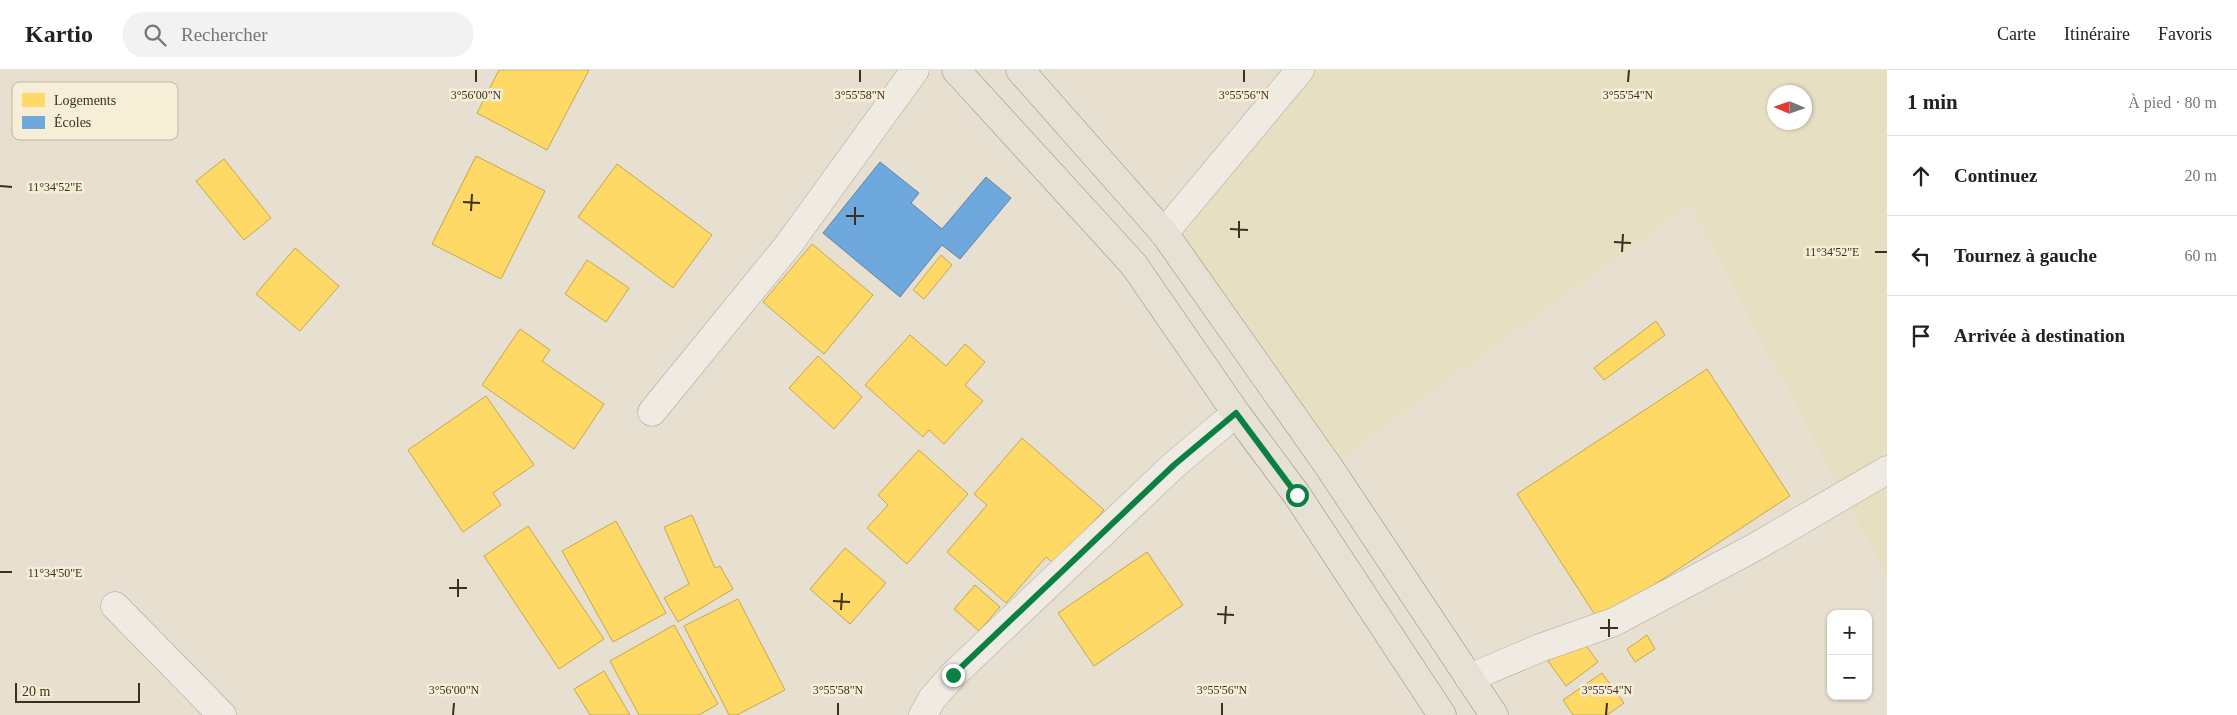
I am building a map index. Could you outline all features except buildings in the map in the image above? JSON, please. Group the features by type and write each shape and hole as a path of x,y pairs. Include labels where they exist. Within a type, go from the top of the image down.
{"main road":[{"path":"956,70 1134,265 1236,413 1297,495 1442,715"},
{"path":"1020,70 1164,233 1329,467 1494,715"}],"street":[{"path":"652,412 789,244 914,70"},
{"path":"1164,233 1300,70"},
{"path":"923,715 932,699 953,675 1174,465 1236,413"},
{"path":"1469,678 1540,648 1614,622 1757,546 1887,470"},
{"path":"115,606 222,715"}],"shaded area":[{"path":"1300,70 1887,70 1887,578 1690,205 1329,467 1164,233"}],"route":[{"path":"953,675 1108,530 1174,465 1236,413 1297,495"}]}
